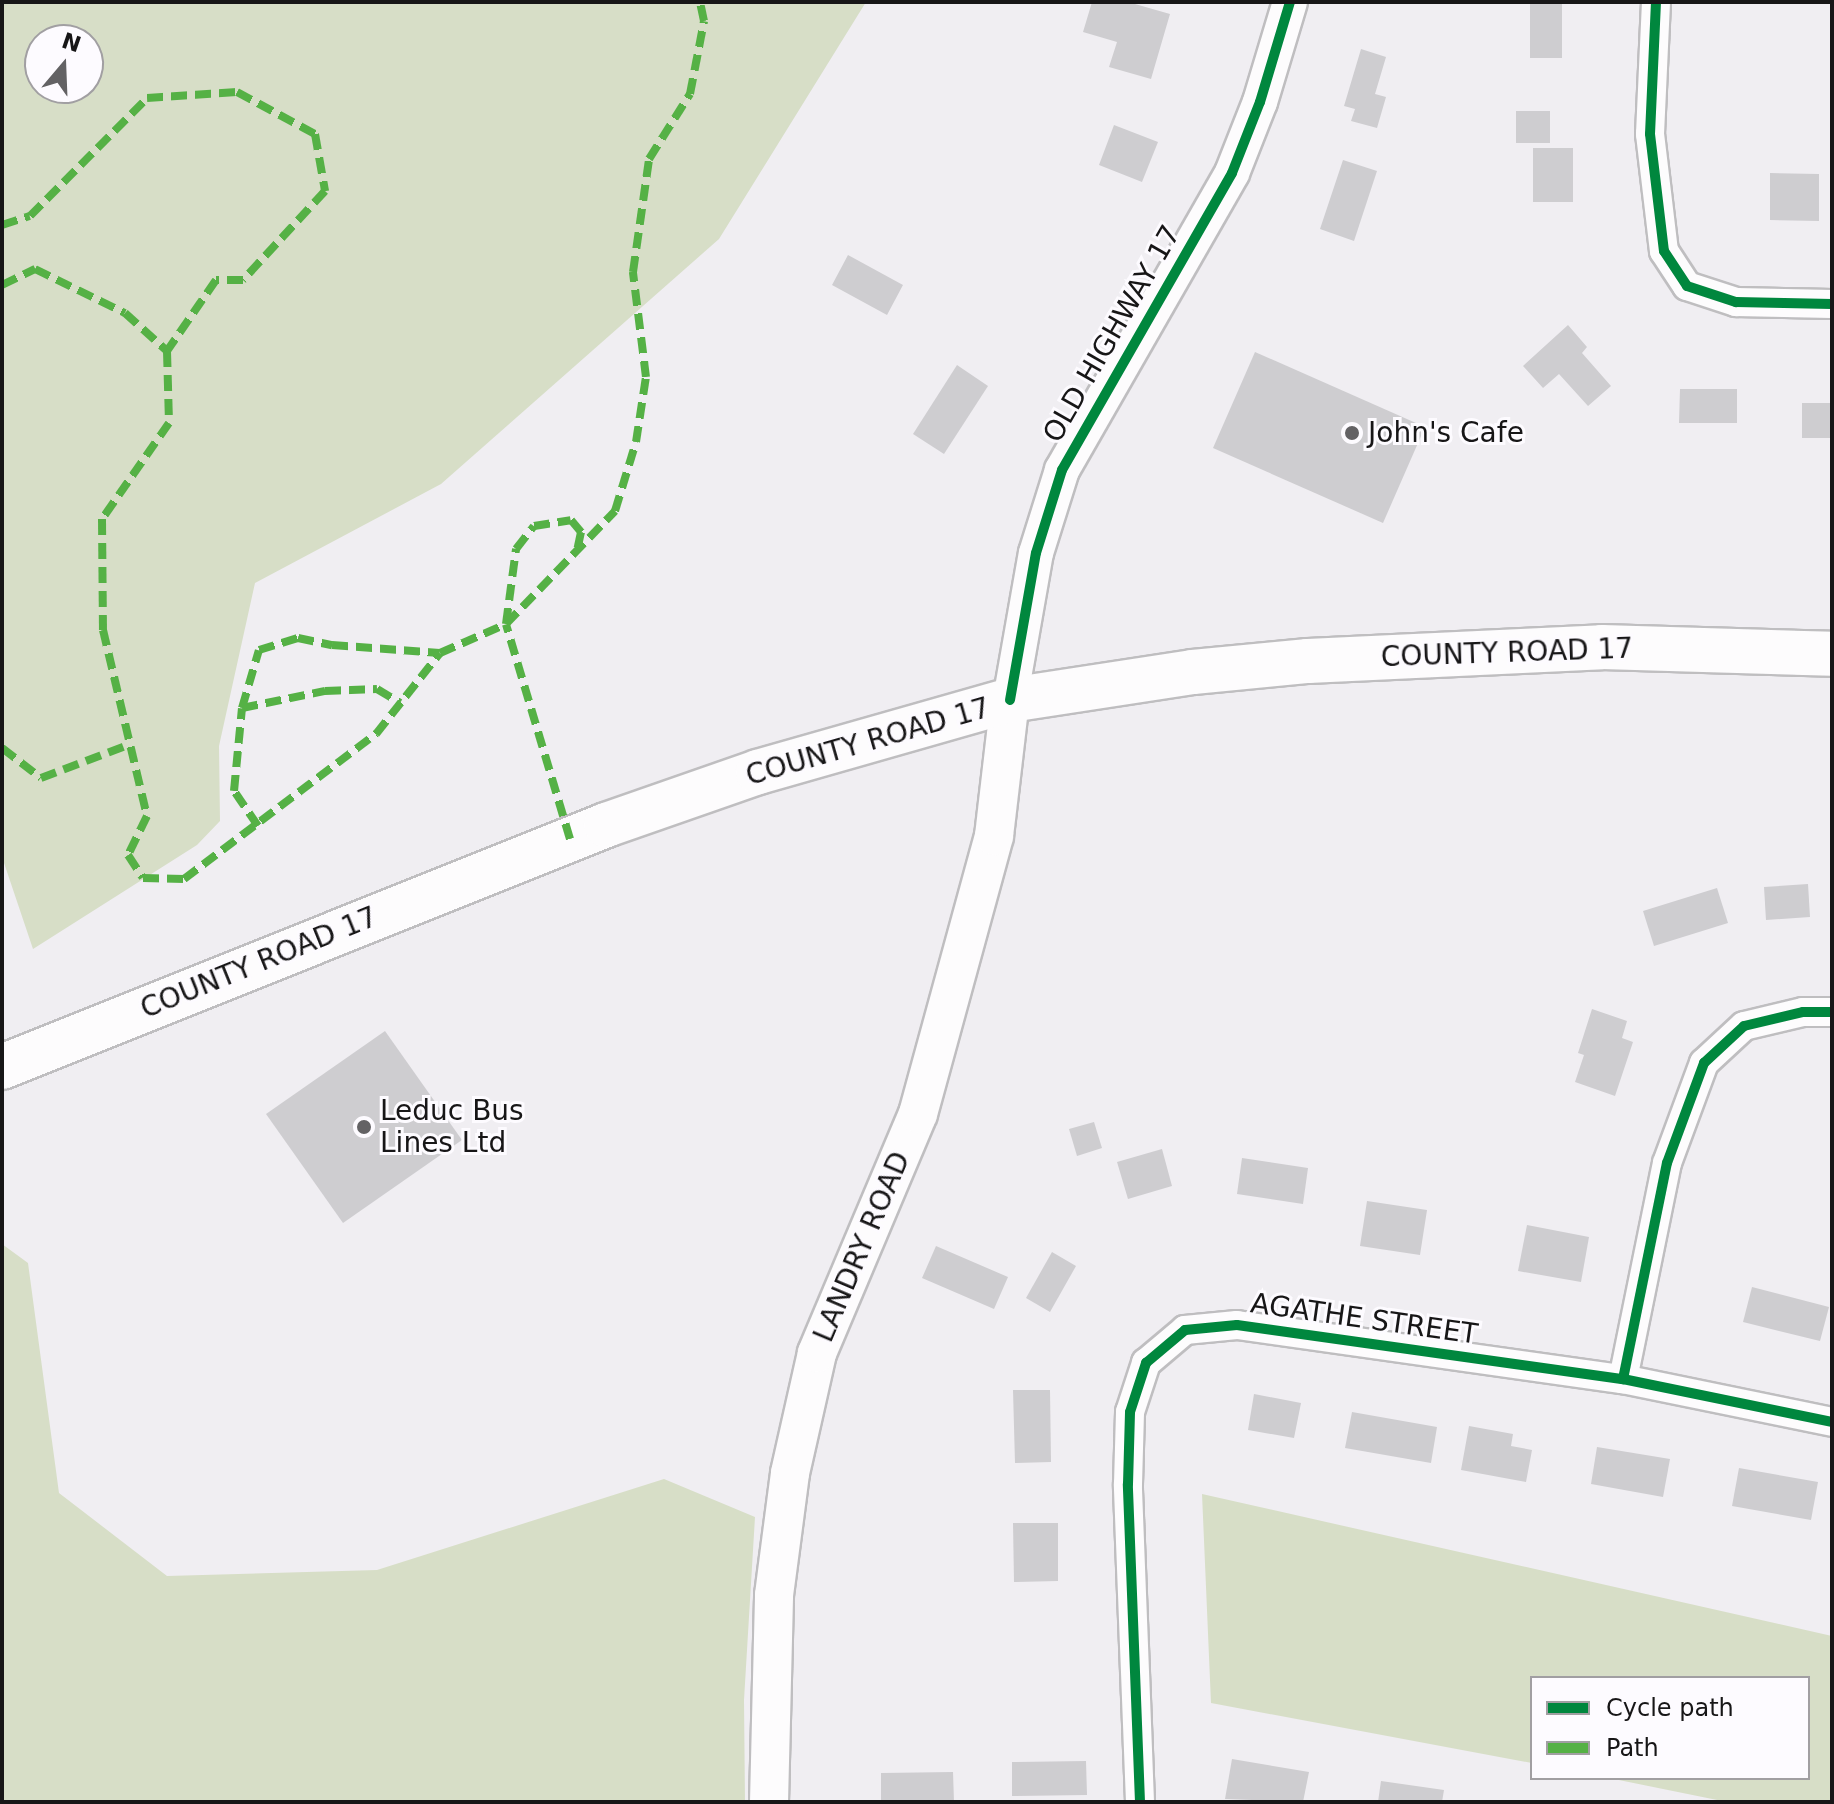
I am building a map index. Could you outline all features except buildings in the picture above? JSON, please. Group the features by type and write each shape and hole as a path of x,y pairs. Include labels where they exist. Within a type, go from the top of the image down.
{"main road":[{"name":"COUNTY ROAD 17","path":"2,1067 606,825 758,772 1010,700 1193,672 1308,661 1602,647 1832,654"},
{"name":"LANDRY ROAD","path":"769,1802 774,1595 790,1473 817,1353 918,1114 994,836 1010,700"}],"street":[{"name":"OLD HIGHWAY 17","path":"1010,700 1036,553 1062,470 1232,173 1260,102 1290,2"},
{"path":"1656,2 1650,134 1664,251 1687,286 1736,302 1832,304"},
{"path":"1623,1379 1667,1163 1704,1063 1744,1026 1803,1012 1832,1012"},
{"name":"AGATHE STREET","path":"1140,1802 1128,1484 1130,1412 1146,1363 1185,1330 1237,1325 1623,1379 1832,1422"}],"green space":[{"path":"2,2 866,2 719,239 441,484 255,583 219,746 220,821 197,845 33,949 2,857"},
{"path":"2,1244 28,1263 59,1493 167,1576 377,1570 664,1479 755,1517 744,1700 745,1802 2,1802"},
{"path":"1202,1494 1832,1636 1832,1802 1727,1802 1619,1780 1810,1780 1810,1676 1530,1676 1530,1763 1211,1703"}],"marked path":[{"path":"570,839 506,624 615,511 636,442 646,377 633,272 649,159 690,94 704,21 700,2"},
{"path":"2,225 30,216 147,98 237,92 315,134 325,191 243,280 216,280 167,351 169,423 102,519 103,630 147,816 128,855 143,878 184,879 376,734 440,653 506,624 516,549 534,526 571,520 581,532 576,555"},
{"path":"2,285 35,269 125,313 167,351"},
{"path":"258,826 234,791 242,708 259,650 298,638 332,645 440,653"},
{"path":"242,708 325,691 377,689 400,703"},
{"path":"2,748 41,778 131,744"}],"cycle path":[{"path":"1010,700 1036,553 1062,470 1232,173 1260,102 1290,2"},
{"path":"1656,2 1650,134 1664,251 1687,286 1736,302 1832,304"},
{"path":"1623,1379 1667,1163 1704,1063 1744,1026 1803,1012 1832,1012"},
{"path":"1140,1802 1128,1484 1130,1412 1146,1363 1185,1330 1237,1325 1623,1379 1832,1422"}],"place":[{"name":"John's Cafe","path":"1352,433"},
{"name":"Leduc Bus Lines Ltd","path":"364,1127"}]}
